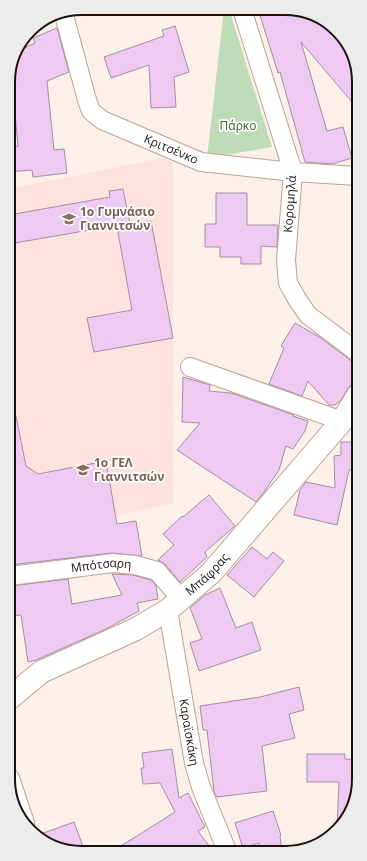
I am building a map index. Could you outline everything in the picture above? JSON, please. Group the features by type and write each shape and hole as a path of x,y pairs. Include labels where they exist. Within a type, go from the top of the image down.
{"street":[{"name":"Κορομηλά","path":"244,15 293,172 286,260 288,283 308,315 352,348"},
{"name":"Κριτσένκο","path":"65,17 91,111 102,120 201,162 293,172 352,176"},
{"path":"190,367 342,421"},
{"name":"Μπάφρας","path":"15,694 41,672 136,629 174,604 211,573 342,421 352,405"},
{"name":"Μπότσαρη","path":"15,575 113,563 135,565 157,571 174,604"},
{"name":"Καραϊσκάκη","path":"174,604 194,763 201,787 224,846"}],"shaded area":[{"path":"173,156 173,503 15,538 15,188"}],"green space":[{"name":"Πάρκο","path":"223,15 231,15 272,147 207,158"}],"building":[{"path":"260,15 298,16 314,22 326,29 338,41 350,65 352,102 301,42 327,131 343,127 352,158 332,164 305,162 280,72 278,73"},
{"path":"175,26 189,72 174,77 176,107 151,108 149,65 111,78 104,57 164,36 162,30"},
{"path":"57,28 69,72 47,81 54,150 64,149 67,173 33,177 32,170 15,171 15,146 18,146 15,115 15,78 20,57 25,48 35,43 33,38"},
{"name":"1ο Γυμνάσιο Γιαννιτσών","path":"123,189 130,223 15,243 15,214 110,197 109,191"},
{"path":"216,193 247,193 247,225 278,225 277,247 261,246 261,264 241,264 241,257 220,257 220,247 205,247 205,224 216,224"},
{"path":"151,221 173,338 94,352 87,318 132,310 117,227"},
{"path":"295,323 321,338 349,359 352,362 352,384 341,400 335,405 329,405 308,381 302,396 269,384 284,348 281,346"},
{"path":"183,377 210,385 209,391 231,393 308,421 305,431 293,449 286,446 279,470 256,502 177,450 200,423 182,422"},
{"path":"15,416 26,466 38,474 106,461 117,524 136,521 142,556 112,553 15,564"},
{"path":"341,442 352,442 352,470 349,470 337,525 294,515 300,490 306,482 335,488 334,456 341,455"},
{"path":"209,495 235,526 205,552 207,557 180,582 165,564 158,560 174,545 163,534 182,516 183,517"},
{"path":"252,547 267,559 273,552 284,561 254,597 227,575"},
{"path":"112,574 133,575 151,580 156,586 158,599 137,603 139,611 104,630 36,660 28,662 21,615 15,616 15,585 68,579 72,604 122,595"},
{"path":"220,588 236,628 252,622 261,650 199,671 190,643 202,639 190,608 205,595"},
{"path":"299,687 304,710 289,714 295,738 262,746 267,791 217,797 214,792 207,730 203,730 200,706 260,697"},
{"path":"172,749 179,798 188,793 205,827 198,831 209,846 121,846 175,812 160,783 143,784 141,768 144,768 142,753"},
{"path":"307,754 345,754 345,759 352,760 351,792 343,812 337,821 339,782 307,782"},
{"path":"273,811 281,835 281,846 259,846 259,843 249,846 242,846 235,823"},
{"path":"74,822 83,846 69,845 43,833"}],"place":[{"name":"1ο Γυμνάσιο Γιαννιτσών","path":"69,219"},
{"name":"1o ΓΕΛ Γιαννιτσών","path":"83,470"}]}
